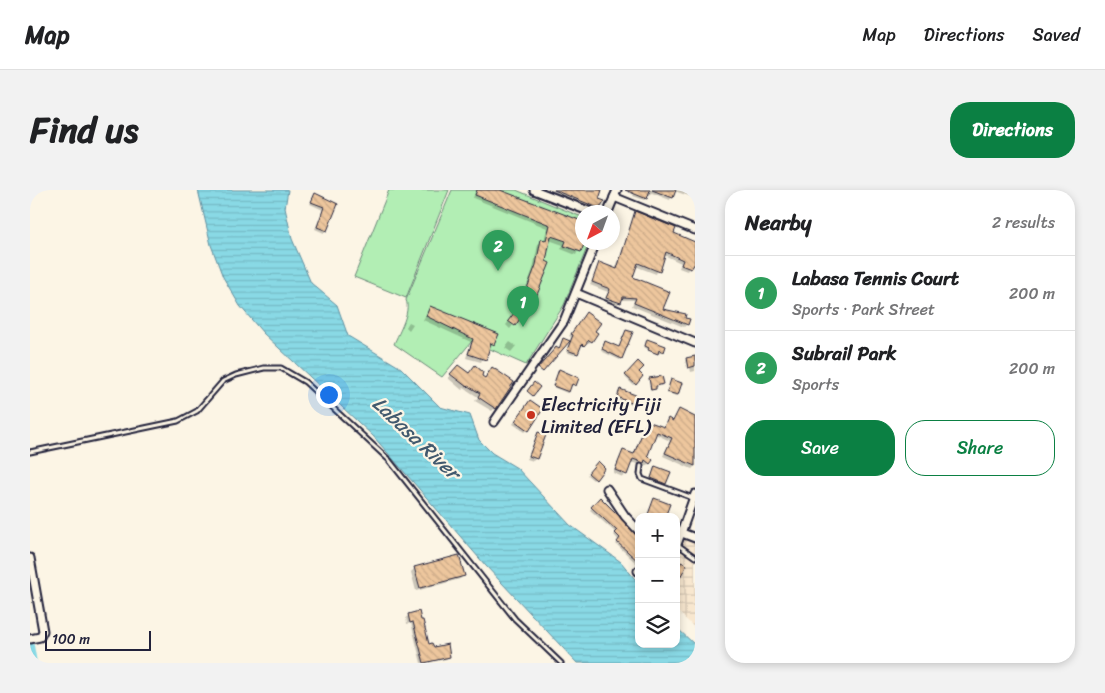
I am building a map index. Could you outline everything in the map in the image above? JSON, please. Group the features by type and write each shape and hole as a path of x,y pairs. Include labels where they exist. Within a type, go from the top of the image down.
{"street":[{"path":"534,190 575,206"},
{"path":"611,205 615,193 695,230"},
{"path":"494,422 564,321 593,250"},
{"path":"576,293 695,343"},
{"path":"607,489 624,516 635,526"},
{"path":"680,538 694,496"},
{"path":"682,532 695,538"},
{"path":"30,558 43,631 40,637 33,638"}],"lane":[{"path":"30,452 178,421 197,411 223,381 236,375 264,368 280,368 305,382 389,460 515,619 561,663"},
{"path":"641,466 640,474 642,479 694,496"},
{"path":"680,548 695,557"}],"shaded area":[{"path":"680,530 695,534 695,628 680,614"}],"green space":[{"path":"389,190 449,190 406,298 354,277"},
{"path":"452,190 516,190 575,214 575,250 586,250 564,305 526,365 472,341 442,377 394,344 406,316 406,300"}],"water":[{"name":"Labasa River","path":"198,190 288,190 285,208 292,239 311,283 337,305 348,336 401,368 440,407 470,415 479,440 492,453 517,468 570,525 621,562 635,579 635,648 680,648 680,631 695,645 695,663 577,663 486,566 373,436 263,333 240,306 223,277 211,245"}],"building":[{"path":"477,190 500,190 575,218 575,250 564,246 566,241 551,236 546,261 550,263 532,307 529,306 515,326 508,321 521,304 536,265 541,239 546,240 550,225 475,195"},
{"path":"554,190 602,190 599,199 605,201 602,205 591,205"},
{"path":"625,190 650,190 647,199"},
{"path":"652,190 676,190 673,198"},
{"path":"315,193 338,204 327,231 317,227 324,207 311,202"},
{"path":"635,211 676,228 674,233 695,242 695,263 691,269 681,265 683,260 666,252 660,272 638,263 633,277 670,292 663,309 686,314 685,318 690,319 688,325 634,303 636,298 623,297 621,303 606,298 610,289 592,282 599,262 617,269"},
{"path":"430,306 499,334 494,345 491,343 486,360 468,354 473,339 426,316"},
{"path":"586,312 601,323 595,331 598,333 592,342 589,340 584,346 582,344 578,354 567,350 573,335 571,334"},
{"path":"626,330 633,332 622,359 602,349 605,341 619,347"},
{"path":"563,338 570,341 543,372 538,368 556,347 559,349"},
{"path":"647,339 666,346 664,352 659,350 658,354 648,350 649,348 645,346"},
{"path":"695,356 695,366 688,368 686,358"},
{"path":"638,361 644,367 639,372 643,376 636,385 625,375"},
{"path":"458,365 469,373 475,365 483,372 482,376 485,378 492,367 514,382 496,409 478,397 480,393 467,387 450,374"},
{"path":"559,369 579,378 576,386 572,384 569,392 553,386"},
{"path":"662,376 664,384 656,386 656,389 651,390 649,378"},
{"path":"671,379 682,383 678,395 667,392"},
{"path":"534,382 540,387 533,396 527,391"},
{"path":"620,389 638,396 634,404 617,397"},
{"path":"530,400 543,409 529,431 515,421"},
{"path":"679,409 695,417 695,466 665,453 672,438 657,432 648,455 653,460 650,464 645,460 644,463 633,459 627,475 615,470 623,450 634,454 647,421 664,427 668,418 673,421"},
{"path":"538,432 546,435 537,459 529,456"},
{"path":"598,461 605,468 596,480 588,473"},
{"path":"655,466 671,472 666,484 651,478"},
{"path":"600,497 635,532 635,558 617,542 620,538 615,533 617,531 591,507"},
{"path":"654,498 670,504 667,513 648,513"},
{"path":"459,555 465,576 420,588 414,567"},
{"path":"681,562 687,565 680,577"},
{"path":"419,611 429,644 432,643 434,647 448,644 450,657 424,663 413,622 410,623 408,614"}],"waterway":[{"path":"30,646 33,663"}],"place":[{"name":"Subrail Park","path":"498,271"},
{"name":"Labasa Tennis Court","path":"523,327"},
{"name":"Electricity Fiji Limited (EFL)","path":"531,415"}]}
